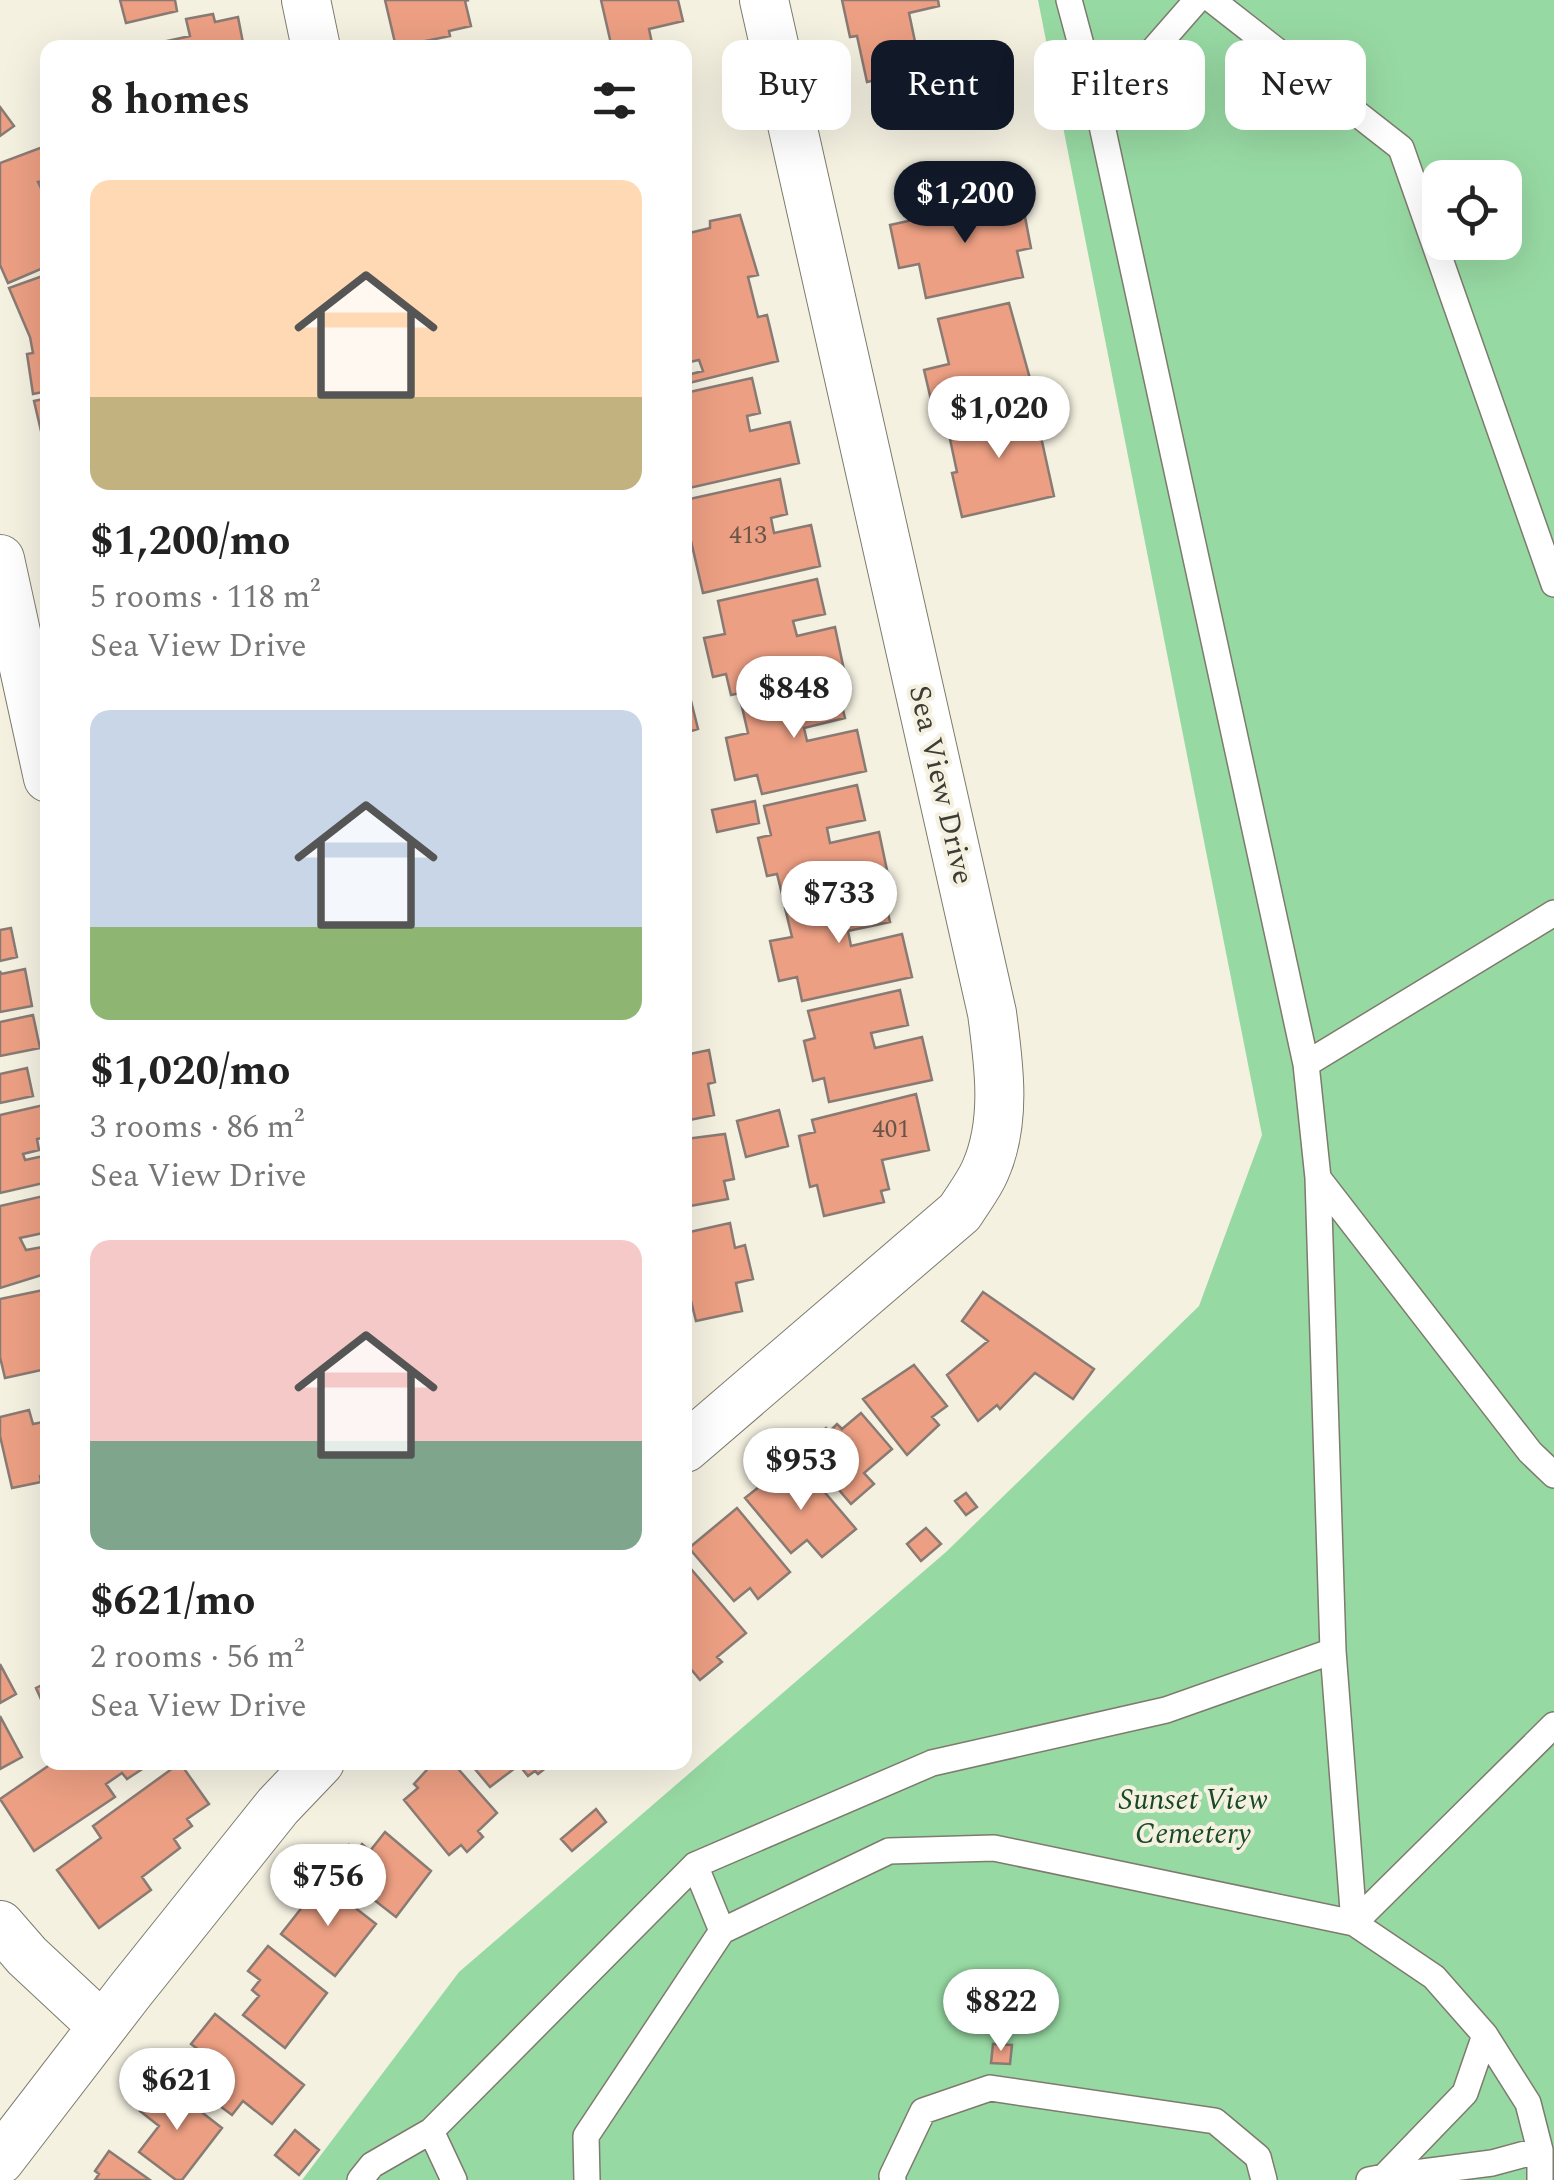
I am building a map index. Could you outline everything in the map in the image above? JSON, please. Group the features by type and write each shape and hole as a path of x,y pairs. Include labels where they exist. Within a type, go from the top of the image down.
{"street":[{"path":"306,0 314,40"},
{"name":"Sea View Drive","path":"692,1442 960,1212 986,1170 999,1118 992,1013 764,0"},
{"path":"0,559 40,742"},
{"path":"0,2160 307,1770"},
{"path":"0,1925 27,1956 102,2026"}],"lane":[{"path":"1069,0 1080,40"},
{"path":"1162,40 1197,0"},
{"path":"1212,0 1400,148 1554,584"},
{"path":"1103,130 1306,1064 1318,1178 1333,1650 1354,1923"},
{"path":"1306,1064 1554,912"},
{"path":"1318,1178 1530,1452 1554,1474"},
{"path":"360,2180 372,2164 431,2130 695,1865 932,1764 1166,1710 1333,1650"},
{"path":"1354,1923 1554,1725"},
{"path":"588,2180 586,2136 722,1931 889,1852 994,1848 1354,1923 1434,1977 1485,2034 1528,2102 1540,2150 1540,2180"},
{"path":"695,1865 722,1931"},
{"path":"1376,2178 1466,2093 1485,2034"},
{"path":"893,2180 923,2111 990,2088 1215,2121 1258,2157 1264,2180"},
{"path":"1528,2102 1554,2102"},
{"path":"431,2130 454,2180"},
{"path":"1376,2178 1492,2163 1540,2150"}],"green space":[{"name":"Sunset View Cemetery","path":"1038,0 1554,0 1554,2180 302,2180 459,1972 946,1552 1199,1306 1262,1135 1064,130 1205,130 1205,40 1046,40"}],"building":[{"path":"120,0 175,0 177,11 126,23"},
{"path":"385,0 469,0 465,1 471,26 430,40 394,40"},
{"path":"601,0 678,0 683,21 649,29 651,40 610,40"},
{"path":"842,0 938,0 939,6 909,13 915,40 871,40 871,81 867,82 857,36 850,37"},
{"path":"213,14 215,22 238,17 242,40 172,40 190,36 186,19"},
{"path":"0,107 14,126 0,136"},
{"path":"40,148 40,269 8,283 0,265 0,163"},
{"path":"1021,196 1031,248 1017,251 1023,277 926,298 919,264 899,268 890,225"},
{"path":"740,215 758,275 748,277 758,317 767,315 778,361 692,382 692,374 703,371 699,360 692,362 692,232 710,228 710,221"},
{"path":"40,277 40,393 33,394 27,354 33,353 30,337 9,288"},
{"path":"1009,303 1034,393 935,417 924,370 949,364 938,319"},
{"path":"752,378 760,413 747,416 750,431 790,422 799,463 692,487 692,391"},
{"path":"40,400 40,427 34,401"},
{"path":"1034,405 1054,496 962,517 947,425"},
{"path":"780,479 787,514 771,518 774,533 811,525 820,566 703,593 692,545 692,498"},
{"path":"817,579 825,614 793,621 797,636 835,627 844,670 731,695 726,674 713,677 704,638 725,634 718,601"},
{"path":"836,681 845,718 804,728 807,741 857,730 866,771 762,794 757,775 735,780 726,738 748,733 741,703"},
{"path":"692,705 698,729 692,731"},
{"path":"857,785 865,820 827,828 830,843 879,832 888,875 783,898 777,874 767,876 758,838 771,835 764,806"},
{"path":"755,801 759,823 717,832 712,810"},
{"path":"882,886 890,922 848,931 851,946 902,934 912,977 802,1001 797,977 779,981 770,941 792,937 785,908"},
{"path":"11,928 17,957 0,961 0,930"},
{"path":"25,969 32,1006 0,1012 0,971 1,974"},
{"path":"900,990 908,1025 871,1033 875,1048 922,1037 932,1080 829,1102 824,1078 813,1081 804,1041 815,1038 808,1011"},
{"path":"33,1015 40,1048 0,1056 0,1022"},
{"path":"709,1050 715,1082 708,1084 714,1115 692,1120 692,1054"},
{"path":"27,1068 33,1096 0,1103 0,1074"},
{"path":"916,1094 929,1150 882,1160 889,1189 881,1191 884,1202 824,1216 817,1185 810,1187 799,1136 815,1132 812,1120"},
{"path":"40,1106 39,1150 23,1154 25,1160 40,1157 40,1184 0,1193 0,1115"},
{"path":"779,1110 788,1146 746,1157 737,1121"},
{"path":"725,1134 734,1179 724,1181 728,1199 692,1206 692,1138"},
{"path":"40,1197 40,1234 20,1238 26,1250 40,1247 40,1276 0,1288 0,1206"},
{"path":"730,1223 735,1248 745,1245 753,1279 736,1283 742,1311 696,1321 692,1305 692,1231"},
{"path":"40,1291 40,1370 5,1378 0,1357 0,1299"},
{"path":"983,1292 1094,1369 1073,1399 1035,1373 1000,1409 997,1405 978,1421 947,1375 988,1341 962,1321"},
{"path":"914,1365 947,1406 932,1417 939,1425 907,1455 863,1399"},
{"path":"29,1410 33,1424 40,1423 40,1482 12,1488 0,1436 0,1417"},
{"path":"861,1413 892,1449 864,1473 874,1484 851,1504 803,1448 826,1428 829,1432 837,1424 842,1429"},
{"path":"798,1467 807,1477 810,1475 856,1529 822,1557 807,1540 791,1553 745,1498 769,1479 780,1473 784,1479"},
{"path":"966,1493 977,1507 966,1515 955,1501"},
{"path":"737,1508 790,1572 758,1599 750,1588 734,1601 692,1552 692,1546"},
{"path":"926,1528 941,1544 921,1561 907,1544"},
{"path":"692,1570 746,1633 717,1657 722,1662 700,1680 692,1670"},
{"path":"0,1664 16,1694 0,1703"},
{"path":"0,1716 22,1757 0,1769"},
{"path":"42,1770 141,1770 127,1779 122,1773 106,1784 115,1797 34,1851 0,1799"},
{"path":"170,1770 185,1770 209,1804 187,1819 192,1826 174,1839 180,1848 142,1877 151,1890 99,1928 57,1870 101,1838 93,1826"},
{"path":"427,1770 459,1770 497,1813 478,1831 483,1837 467,1852 461,1845 449,1855 404,1800 418,1788 414,1784"},
{"path":"476,1770 512,1770 490,1787"},
{"path":"596,1809 606,1822 572,1851 561,1839"},
{"path":"385,1832 431,1871 396,1917 332,1867 349,1845 357,1850 362,1844 370,1851"},
{"path":"322,1882 376,1924 335,1976 281,1934"},
{"path":"268,1946 327,1993 285,2048 243,2015 259,1996 252,1990 260,1980 248,1971"},
{"path":"215,2014 304,2085 272,2124 243,2101 232,2115 192,2085 212,2060 191,2044"},
{"path":"993,2044 1012,2045 1010,2064 991,2063"},
{"path":"163,2082 222,2128 182,2180 176,2180 139,2152 159,2126 140,2111"},
{"path":"295,2130 319,2150 299,2175 275,2155"},
{"path":"109,2151 150,2180 95,2180 99,2174 95,2171"}]}
